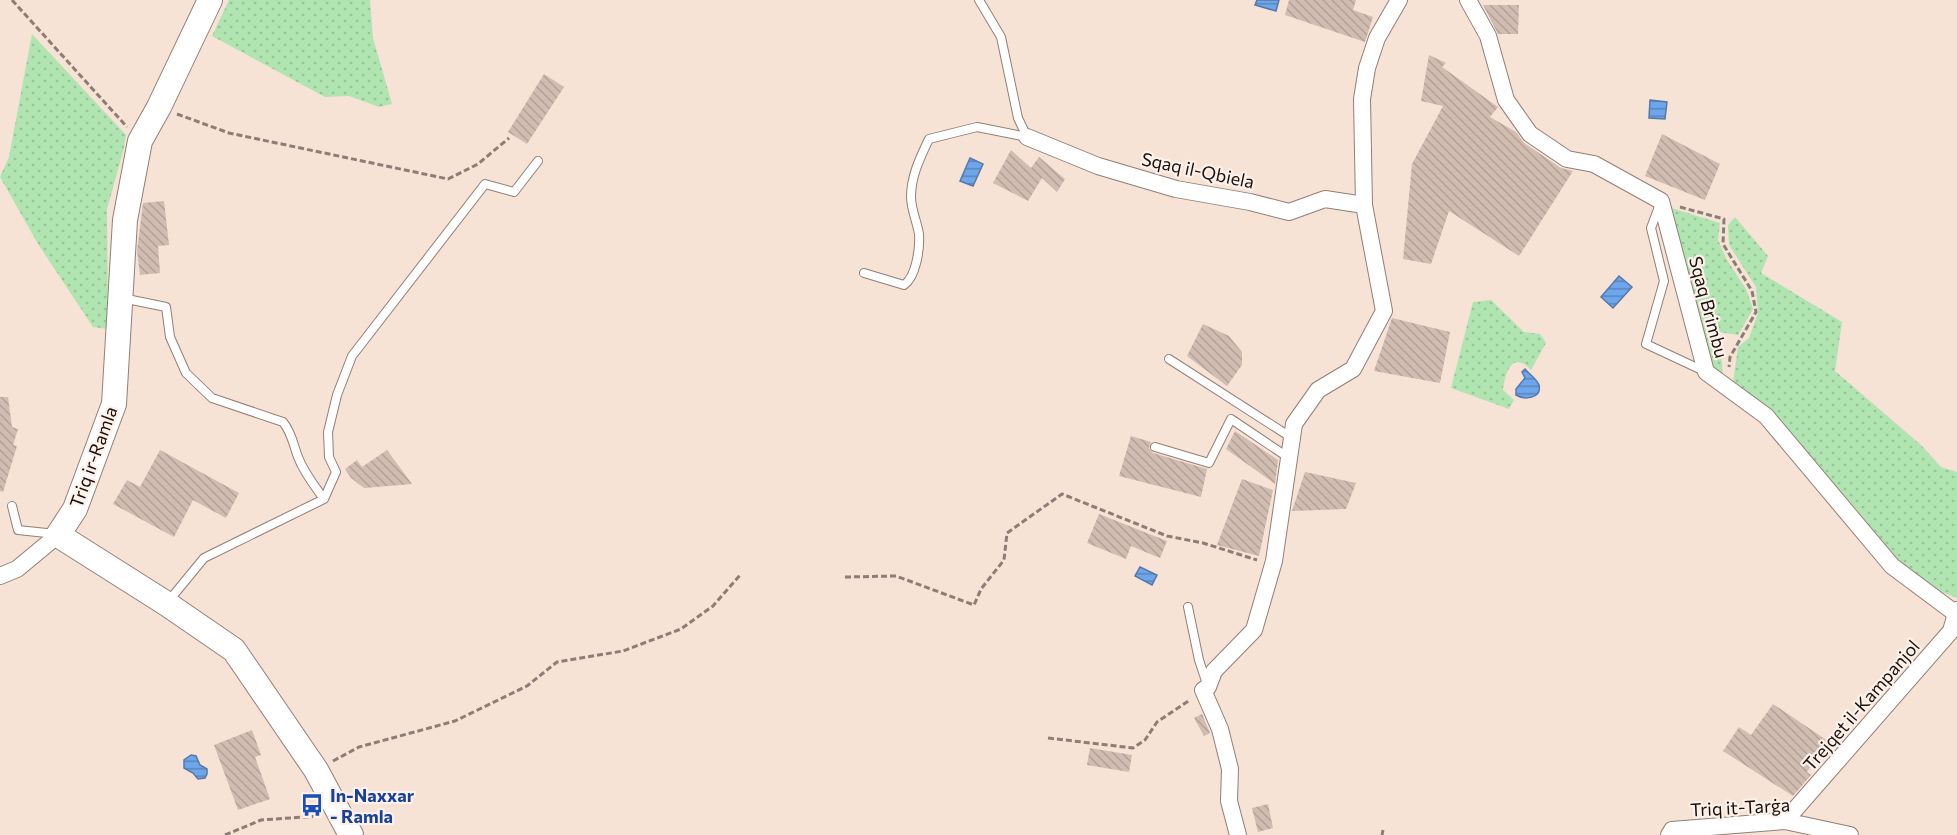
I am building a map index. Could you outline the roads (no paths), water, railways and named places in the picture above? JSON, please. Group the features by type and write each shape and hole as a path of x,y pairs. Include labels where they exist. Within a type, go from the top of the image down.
{"main road":[{"name":"Triq ir-Ramla","path":"58,535 75,509 114,404 125,220 140,141 159,107 210,0"},
{"path":"58,535 167,604 234,650 316,770 351,835"}],"street":[{"path":"1238,835 1229,801 1230,769 1220,729 1206,689 1214,671 1254,630 1274,561 1294,424 1318,390 1353,369 1384,311 1364,205 1362,99 1367,68 1377,38 1399,0"},
{"path":"1468,0 1488,36 1506,100 1530,134 1567,159 1594,164 1661,201"},
{"name":"Sqaq il-Qbiela","path":"1027,137 1098,166 1165,186 1289,212 1325,199 1364,205"},
{"name":"Sqaq Brimbu","path":"1661,201 1706,372 1766,416 1893,566 1956,613"},
{"path":"0,576 17,569 58,535"},
{"name":"Trejqet il-Kampanjol","path":"1785,821 1951,631 1956,613"},
{"name":"Triq it-Tarġa","path":"1669,835 1672,830 1785,821 1850,835"}],"lane":[{"path":"979,0 1001,38 1018,118 1027,137"},
{"name":"Sqaq il-Qbiela","path":"864,273 904,285 914,274 919,236 911,198 917,164 929,139 976,127 1027,137"},
{"path":"167,604 204,558 324,498 336,472 329,457 328,432 337,395 352,356 485,184 514,192 538,161"},
{"path":"1661,201 1651,228 1664,281 1646,344 1706,372"},
{"path":"121,297 166,307 170,337 186,373 212,398 283,422 290,430 297,456 306,474 324,498"},
{"path":"1169,359 1292,438"},
{"path":"1155,447 1209,464 1231,419 1289,458"},
{"path":"12,506 18,530 58,535"},
{"path":"1188,607 1206,689"}],"water":[{"path":"1257,0 1279,0 1276,11 1255,5"},
{"path":"1650,100 1667,102 1665,119 1649,118"},
{"path":"970,158 983,164 973,186 960,181"},
{"path":"1619,276 1632,287 1613,308 1601,297"},
{"path":"1525,369 1539,385 1539,390 1535,396 1523,398 1516,395 1516,389 1525,378 1522,372"},
{"path":"1140,567 1157,575 1152,585 1135,576"},
{"path":"191,755 196,756 200,765 207,769 205,778 198,779 184,768 184,760"}],"place":[{"name":"In-Naxxar - Ramla","path":"312,805"}]}
